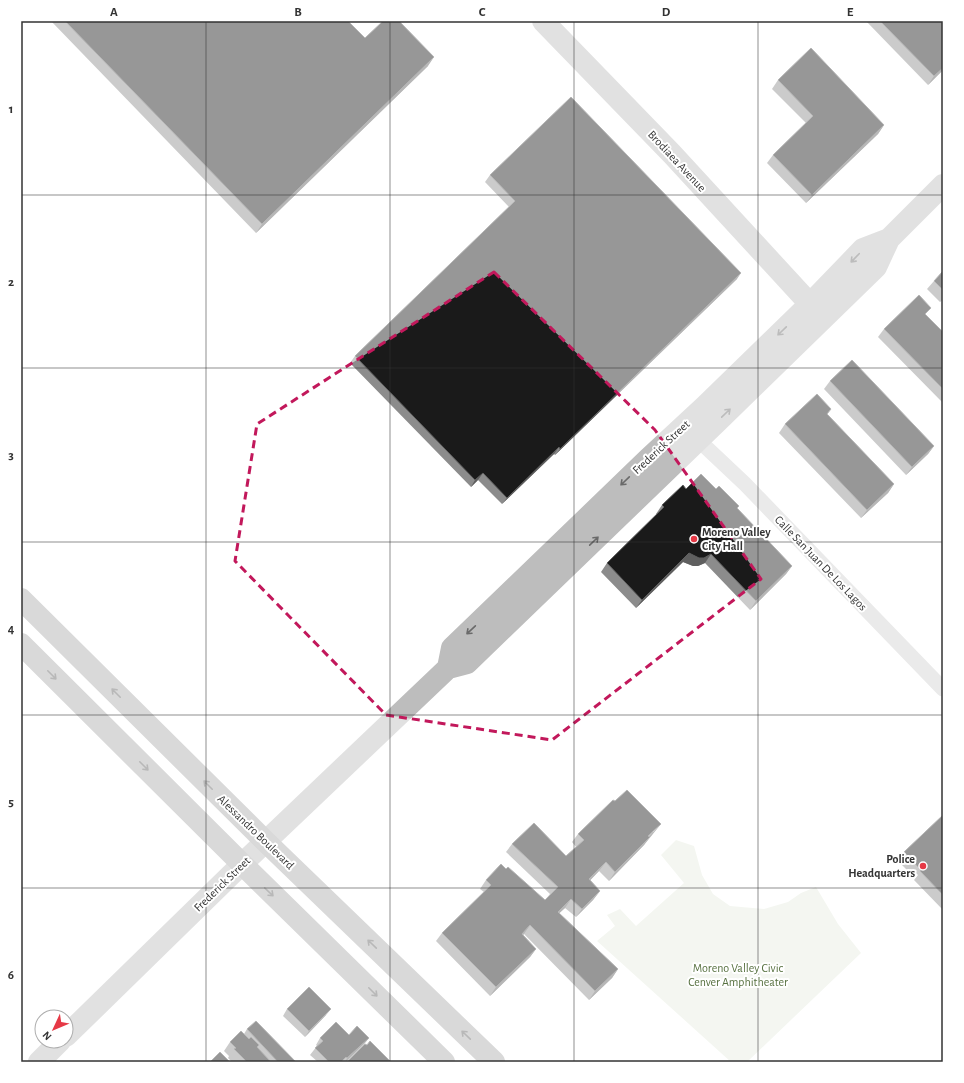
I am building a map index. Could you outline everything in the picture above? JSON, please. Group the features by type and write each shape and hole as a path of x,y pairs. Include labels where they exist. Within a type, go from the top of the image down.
{"main road":[{"name":"Brodiaea Avenue","path":"542,21 672,154 810,304"},
{"name":"Frederick Street","path":"448,668 452,648 578,526 691,433 876,267 888,239 943,185"},
{"name":"Frederick Street","path":"74,1028 242,864 448,668 467,663 496,637 691,433 863,249 888,239"},
{"path":"496,637 496,621 572,546 578,535 578,526"},
{"name":"Alessandro Boulevard","path":"21,599 266,842 494,1062"},
{"path":"21,644 444,1062"},
{"path":"39,1062 52,1049"}],"street":[{"name":"Calle San Juan De Los Lagos","path":"691,433 745,484 943,689"}],"highlighted area":[{"path":"494,272 655,430 761,579 552,740 386,715 235,561 257,424"}],"green space":[{"name":"Moreno Valley Civic Cenver Amphitheater","path":"676,840 694,846 702,875 713,894 730,906 764,909 788,902 801,893 816,887 838,924 861,953 747,1062 731,1062 597,941 615,926 607,915 620,909 636,926 684,883 661,855"}],"building":[{"path":"65,21 348,21 365,38 383,21 399,21 434,57 262,224"},
{"path":"880,21 943,21 943,68 934,76"},
{"path":"811,48 884,125 812,195 773,155 813,116 778,80"},
{"path":"571,97 741,273 560,449 559,447 507,498 483,473 475,480 355,356 515,201 490,175"},
{"path":"943,271 943,290 934,281"},
{"path":"919,295 931,308 925,314 943,332 943,389 884,329"},
{"path":"852,360 934,446 912,467 830,381"},
{"path":"817,394 831,409 827,414 894,484 867,510 785,424"},
{"name":"Moreno Valley City Hall","path":"701,474 716,489 719,486 739,506 737,508 792,566 756,601 711,554 704,558 699,558 689,553 642,600 607,563 664,507 662,505 683,485 686,489"},
{"path":"627,790 661,824 615,872 606,862 589,879 600,891 582,909 571,899 558,912 618,969 595,991 530,925 522,934 536,949 496,987 442,933 491,885 486,880 501,864 506,869 508,867 545,900 558,887 512,844 534,823 566,856 584,840 578,834 613,800 615,801"},
{"name":"Police Headquarters","path":"943,815 943,895 920,871 925,867 921,863 918,867 904,852"},
{"path":"309,987 331,1009 309,1031 287,1009"},
{"path":"256,1021 296,1062 278,1062 247,1029"},
{"path":"336,1022 349,1035 357,1026 369,1038 341,1062 329,1062 315,1048 323,1041 320,1038"},
{"path":"241,1031 249,1039 251,1037 259,1045 257,1047 271,1062 247,1062 234,1049 236,1048 230,1042"},
{"path":"370,1041 390,1061 389,1062 347,1062 365,1044 367,1045"},
{"path":"220,1052 229,1061 228,1062 210,1062"}],"place":[{"name":"Moreno Valley City Hall","path":"694,539"},
{"name":"Police Headquarters","path":"923,866"}]}
